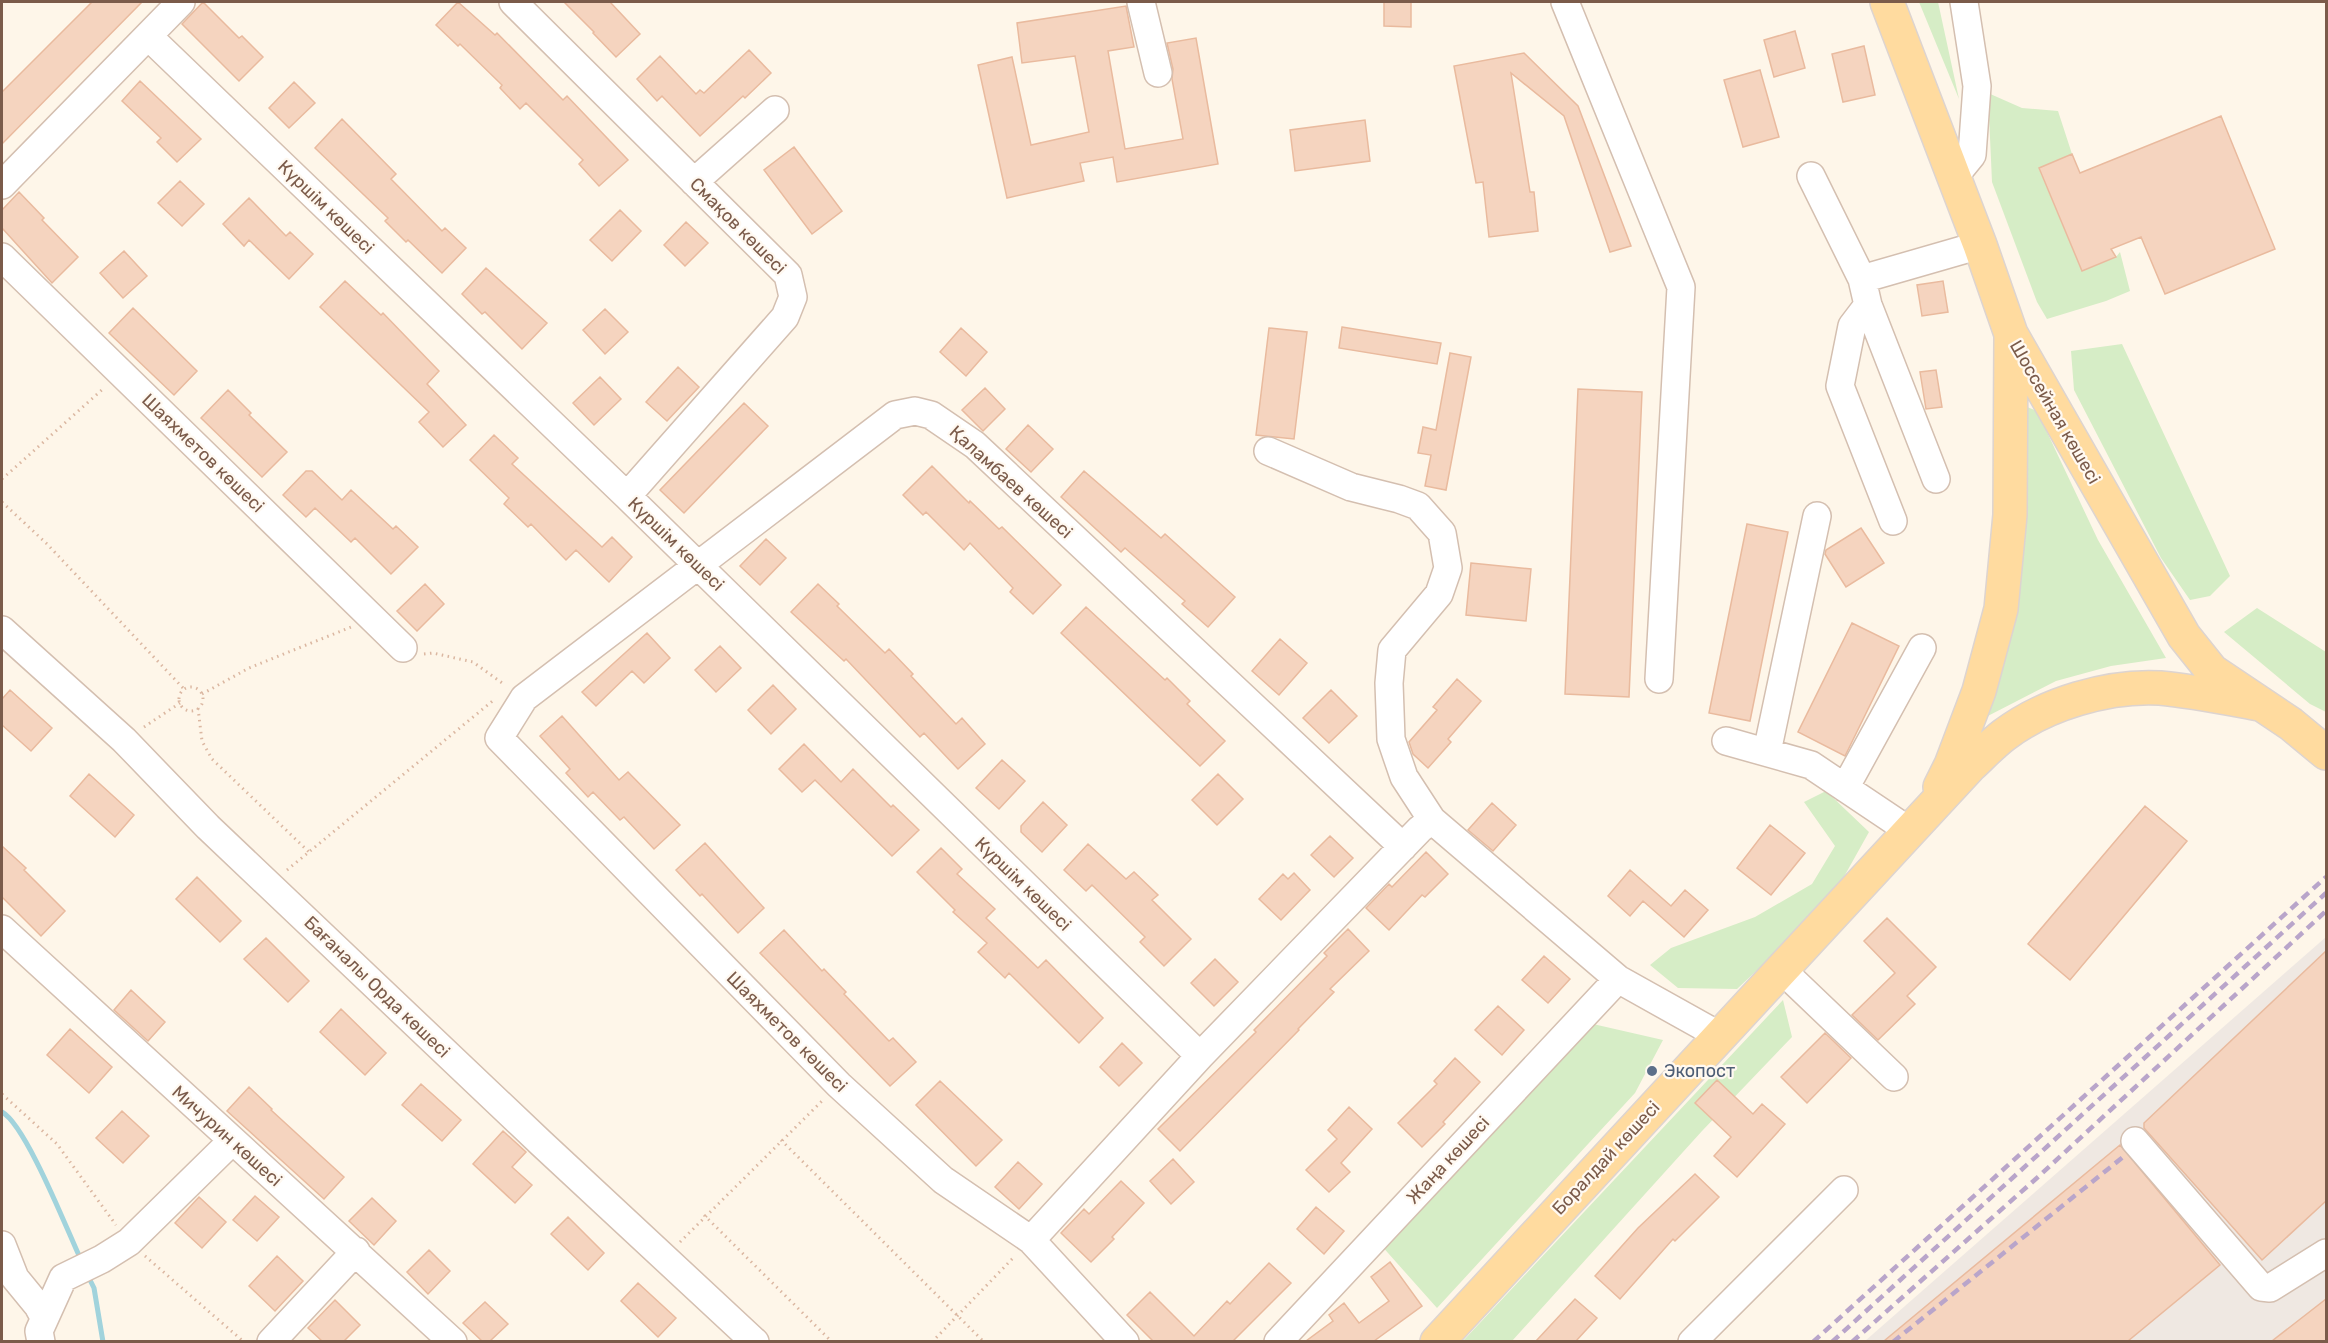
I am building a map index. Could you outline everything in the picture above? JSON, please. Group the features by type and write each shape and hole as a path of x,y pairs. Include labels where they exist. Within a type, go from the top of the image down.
{"main road":[{"name":"Шоссейная көшесі","path":"1887,2 1980,245 2011,334 2184,636 2212,670 2291,724 2326,753"},
{"path":"1918,825 1951,765 1979,691 2001,609 2010,515 2011,334"},
{"path":"1918,825 1970,766 2004,735 2038,714 2074,699 2117,691 2158,688 2260,704"},
{"name":"Боралдай көшесі","path":"1437,1341 1918,825"}],"street":[{"path":"2,184 181,2"},
{"name":"Смақов көшесі","path":"513,2 788,275 793,297 785,317 627,496"},
{"path":"1141,2 1158,73"},
{"path":"1565,2 1681,287 1659,679"},
{"path":"1954,177 1972,154 1977,86 1964,2"},
{"name":"Күршім көшесі","path":"148,36 627,496 1200,1056"},
{"path":"694,182 776,110"},
{"path":"1811,176 1865,292 1936,479"},
{"path":"1893,521 1840,386 1852,326 1865,292 1980,245"},
{"name":"Шаяхметов көшесі","path":"2,257 403,648"},
{"name":"Қаламбаев көшесі","path":"514,695 699,567 895,415 915,411 931,415 975,445 1403,847"},
{"path":"1268,451 1351,487 1418,506 1442,533 1448,567 1439,594 1392,650 1389,683 1391,739 1404,777 1432,820 1618,979 1720,1036"},
{"path":"1767,752 1817,516"},
{"name":"Бағаналы Орда көшесі","path":"2,630 124,740 269,885 755,1341"},
{"path":"1845,788 1922,648"},
{"name":"Шаяхметов көшесі","path":"514,695 499,738 839,1085 943,1180 1030,1240 1125,1341"},
{"path":"1726,741 1811,765 1845,788 1918,825"},
{"path":"1030,1240 1200,1056 1432,820"},
{"name":"Мичурин көшесі","path":"2,929 453,1341"},
{"path":"1782,970 1894,1077"},
{"name":"Жаңа көшесі","path":"1278,1341 1618,979"},
{"path":"43,1329 63,1278 102,1259 129,1242 232,1141"},
{"path":"2135,1141 2261,1287 2270,1288 2326,1253"},
{"path":"1692,1341 1844,1190"},
{"path":"2,1245 15,1278 38,1306 43,1329"},
{"path":"271,1341 356,1251"}],"path":[{"path":"2,479 120,373"},
{"path":"2,502 47,544 184,689"},
{"path":"202,694 249,668 372,618"},
{"path":"403,648 420,655 434,653 473,662 509,688 514,695"},
{"path":"198,708 188,710 180,703 179,698 184,689 194,687 202,694 203,699 198,708 202,741 212,759 309,852"},
{"path":"269,885 497,697"},
{"path":"124,740 180,703"},
{"path":"664,1258 704,1215 839,1085"},
{"path":"781,1140 984,1341"},
{"path":"704,1215 832,1341"},
{"path":"932,1341 1030,1240"}],"shaded area":[{"path":"2326,937 2326,1341 1865,1341"}],"green space":[{"path":"1919,2 1938,2 1959,99"},
{"path":"1988,93 2022,108 2058,111 2072,154 2039,169 2082,271 2116,257 2120,252 2130,291 2106,301 2047,319 2037,302 1992,182"},
{"path":"2122,344 2230,576 2210,596 2190,600 2161,558 2074,390 2071,351"},
{"path":"2027,407 2037,411 2098,540 2166,658 2111,666 2056,681 1982,719 2020,585"},
{"path":"2257,608 2326,652 2326,712 2310,704 2224,632"},
{"path":"1826,791 1869,832 1841,882 1770,958 1737,989 1678,988 1650,965 1671,948 1755,917 1812,884 1835,846 1804,802"},
{"path":"1783,1000 1792,1037 1702,1131 1512,1341 1462,1342"},
{"path":"1593,1024 1663,1040 1635,1093 1437,1308 1380,1244"}],"building":[{"path":"92,2 142,2 2,144 2,92"},
{"path":"203,2 239,38 242,36 263,57 239,81 182,24"},
{"path":"458,2 495,35 497,33 563,100 567,96 628,160 599,186 579,164 583,160 526,103 520,109 500,88 502,85 460,44 458,46 436,25"},
{"path":"564,2 610,2 640,34 616,57"},
{"path":"1384,2 1411,2 1411,27 1384,26"},
{"path":"1126,6 1134,47 1108,51 1125,149 1183,139 1167,43 1196,38 1218,164 1117,182 1113,157 1080,163 1084,181 1007,198 978,65 1012,57 1031,145 1089,132 1075,56 1022,63 1017,23"},
{"path":"1795,31 1805,68 1774,77 1764,40"},
{"path":"1864,46 1875,95 1843,102 1832,54"},
{"path":"749,50 771,73 700,136 662,96 657,101 637,79 660,56 696,94 700,90 704,93"},
{"path":"1524,53 1578,106 1631,246 1610,252 1564,116 1511,73 1530,192 1534,192 1538,231 1489,237 1483,182 1476,183 1454,66"},
{"path":"1760,70 1779,137 1743,147 1724,80"},
{"path":"140,81 201,139 177,162 157,142 161,138 122,101"},
{"path":"294,82 315,103 289,128 269,108"},
{"path":"2221,116 2275,249 2165,294 2141,237 2111,249 2116,257 2082,271 2039,168 2072,154 2080,173"},
{"path":"342,119 396,174 391,179 442,231 445,228 466,248 442,273 408,240 406,242 385,221 388,218 315,148"},
{"path":"1365,120 1370,161 1295,171 1290,130"},
{"path":"794,147 842,211 812,234 764,170"},
{"path":"180,181 204,204 182,226 158,203"},
{"path":"19,192 78,257 52,283 2,228 2,210"},
{"path":"249,198 286,236 290,232 313,254 289,279 249,240 244,246 223,224"},
{"path":"620,210 641,231 612,261 590,240"},
{"path":"686,222 708,243 685,266 664,245"},
{"path":"124,251 147,276 123,298 100,273"},
{"path":"486,268 547,323 522,349 485,312 482,314 462,294"},
{"path":"345,281 381,315 383,313 439,371 427,384 466,425 443,447 419,422 429,412 320,307"},
{"path":"1943,281 1948,312 1922,316 1917,285"},
{"path":"133,308 197,371 174,395 109,333"},
{"path":"605,309 628,332 605,354 583,330"},
{"path":"1342,327 1441,343 1437,364 1339,348"},
{"path":"961,328 987,352 966,376 940,352"},
{"path":"1269,328 1307,332 1294,439 1256,435"},
{"path":"1450,353 1471,357 1446,490 1425,486 1431,455 1418,453 1423,427 1436,430"},
{"path":"678,367 699,387 667,421 646,402"},
{"path":"1936,370 1942,407 1926,409 1920,372"},
{"path":"600,377 621,399 594,425 573,403"},
{"path":"985,388 1005,409 983,431 962,410"},
{"path":"1578,389 1642,392 1629,697 1565,694"},
{"path":"228,390 251,413 249,415 287,452 262,477 201,418"},
{"path":"744,403 768,426 684,513 660,490"},
{"path":"1028,425 1053,449 1031,472 1006,449"},
{"path":"494,435 518,458 512,464 602,547 612,537 632,557 609,582 576,550 566,560 531,524 528,527 504,504 509,498 470,460"},
{"path":"932,466 969,503 970,501 999,529 1002,527 1061,585 1033,614 1010,592 1013,588 970,543 964,550 926,512 923,515 903,495"},
{"path":"306,471 312,471 342,500 351,490 393,529 396,526 418,547 391,574 355,538 351,542 315,508 306,517 283,495"},
{"path":"1084,471 1161,538 1165,534 1235,597 1208,627 1182,604 1185,601 1125,548 1121,552 1061,497"},
{"path":"1747,524 1788,532 1750,721 1709,713"},
{"path":"1861,528 1884,563 1846,587 1825,554 1826,550"},
{"path":"766,539 786,558 760,585 740,566"},
{"path":"1471,563 1531,569 1526,621 1466,615"},
{"path":"425,584 444,604 417,631 397,611"},
{"path":"818,584 885,653 889,649 956,724 962,718 985,744 958,769 924,733 920,737 846,659 844,661 791,612"},
{"path":"1086,607 1165,680 1167,678 1190,701 1187,704 1225,741 1200,766 1061,633"},
{"path":"1852,623 1899,646 1845,756 1798,732"},
{"path":"647,633 670,658 644,683 632,671 596,706 582,692"},
{"path":"1280,639 1307,663 1279,695 1252,671"},
{"path":"720,646 741,668 716,692 695,670"},
{"path":"1457,679 1481,701 1448,739 1451,742 1428,768 1413,754 1409,742 1437,710 1433,707"},
{"path":"773,685 796,709 771,734 748,710"},
{"path":"10,690 52,728 31,751 2,725 2,699"},
{"path":"1331,690 1357,716 1329,743 1303,718"},
{"path":"562,716 619,780 628,772 680,825 654,849 624,817 620,820 593,792 588,797 566,773 570,769 540,736"},
{"path":"804,744 841,782 853,769 891,807 893,805 919,830 892,856 815,780 802,792 779,769"},
{"path":"1002,760 1025,781 999,809 976,788"},
{"path":"89,774 134,815 115,837 70,796"},
{"path":"1218,774 1243,799 1217,825 1192,800"},
{"path":"1043,802 1067,825 1042,852 1021,832 1021,826"},
{"path":"1492,803 1516,825 1493,851 1468,830"},
{"path":"2145,806 2187,841 2070,980 2028,944"},
{"path":"1770,825 1805,853 1771,895 1737,868"},
{"path":"1330,836 1353,858 1334,877 1311,855"},
{"path":"705,843 764,908 738,933 676,870"},
{"path":"1088,844 1126,879 1134,872 1158,895 1152,900 1191,939 1164,966 1140,942 1145,937 1092,885 1086,891 1064,870"},
{"path":"2,846 26,868 24,870 65,911 41,936 2,897"},
{"path":"941,848 962,869 957,874 995,909 986,918 1038,968 1046,960 1103,1018 1079,1043 1009,973 1005,978 978,952 987,943 953,912 955,910 917,872"},
{"path":"1426,852 1448,874 1425,897 1422,895 1389,930 1366,908 1389,884 1392,887"},
{"path":"1630,870 1671,906 1685,890 1708,910 1684,937 1643,901 1630,916 1608,896"},
{"path":"1294,873 1310,890 1281,920 1259,899 1283,874 1288,879"},
{"path":"197,877 241,921 220,942 176,899"},
{"path":"1887,918 1936,967 1907,996 1915,1004 1878,1040 1852,1015 1895,973 1864,941"},
{"path":"1348,929 1369,951 1330,989 1334,992 1299,1030 1180,1151 1158,1129 1256,1032 1254,1030 1327,956 1324,953"},
{"path":"784,930 822,971 824,969 846,992 844,994 889,1041 893,1038 916,1062 890,1086 760,953"},
{"path":"266,938 309,981 288,1002 244,959"},
{"path":"2326,951 2326,1201 2262,1260 2144,1128 2144,1123"},
{"path":"1544,956 1570,979 1548,1003 1522,980"},
{"path":"1215,959 1238,982 1214,1006 1191,983"},
{"path":"131,990 165,1022 148,1041 114,1010"},
{"path":"1498,1006 1524,1030 1502,1055 1475,1030"},
{"path":"341,1009 386,1053 365,1075 320,1032"},
{"path":"70,1029 112,1067 89,1093 47,1055"},
{"path":"1825,1033 1851,1058 1807,1103 1781,1077"},
{"path":"1122,1043 1142,1063 1119,1086 1100,1067"},
{"path":"1455,1058 1480,1082 1443,1122 1445,1124 1422,1147 1398,1123 1437,1084 1434,1081"},
{"path":"1717,1080 1753,1114 1762,1104 1785,1124 1737,1177 1714,1156 1731,1137 1695,1103"},
{"path":"940,1081 1002,1140 976,1166 916,1105"},
{"path":"421,1084 461,1120 442,1141 402,1105"},
{"path":"249,1087 344,1177 324,1199 227,1111"},
{"path":"1349,1107 1372,1129 1341,1163 1350,1172 1329,1192 1306,1170 1337,1139 1328,1130"},
{"path":"122,1111 149,1136 123,1163 96,1138"},
{"path":"503,1131 526,1152 512,1167 532,1185 515,1203 473,1164"},
{"path":"2120,1145 2220,1265 2128,1341 1884,1341"},
{"path":"1173,1159 1194,1182 1171,1204 1150,1181"},
{"path":"1018,1162 1042,1184 1019,1209 995,1187"},
{"path":"1695,1174 1719,1197 1675,1241 1673,1239 1620,1299 1595,1276 1638,1228"},
{"path":"1121,1181 1144,1203 1091,1262 1061,1233 1084,1209 1089,1214"},
{"path":"255,1196 279,1217 257,1241 233,1220"},
{"path":"199,1197 226,1222 202,1248 175,1223"},
{"path":"372,1198 396,1221 374,1245 349,1221"},
{"path":"1316,1207 1344,1231 1324,1254 1297,1229"},
{"path":"568,1217 604,1253 588,1270 551,1234"},
{"path":"429,1250 450,1271 428,1294 407,1272"},
{"path":"277,1256 303,1281 275,1311 249,1286"},
{"path":"1390,1262 1422,1306 1374,1341 1306,1341 1333,1321 1329,1315 1344,1303 1359,1323 1389,1301 1371,1277"},
{"path":"1269,1263 1291,1283 1233,1341 1153,1341 1127,1315 1150,1292 1194,1336 1227,1301 1230,1304"},
{"path":"638,1283 676,1318 658,1337 621,1301"},
{"path":"1575,1299 1597,1318 1576,1341 1536,1341"},
{"path":"2326,1299 2326,1341 2272,1341"},
{"path":"335,1300 360,1325 344,1341 322,1341 308,1328"},
{"path":"485,1302 508,1324 490,1341 482,1341 463,1323"}],"waterway":[{"path":"2,1112 12,1121 34,1157 81,1260"},
{"path":"87,1274 94,1288 103,1342"}],"railway":[{"path":"1813,1342 2326,877"},
{"path":"1832,1342 2326,893"},
{"path":"1852,1342 2038,1177 2326,911"},
{"path":"1893,1342 2123,1157"}],"place":[{"name":"Экопост","path":"1652,1071"}]}
